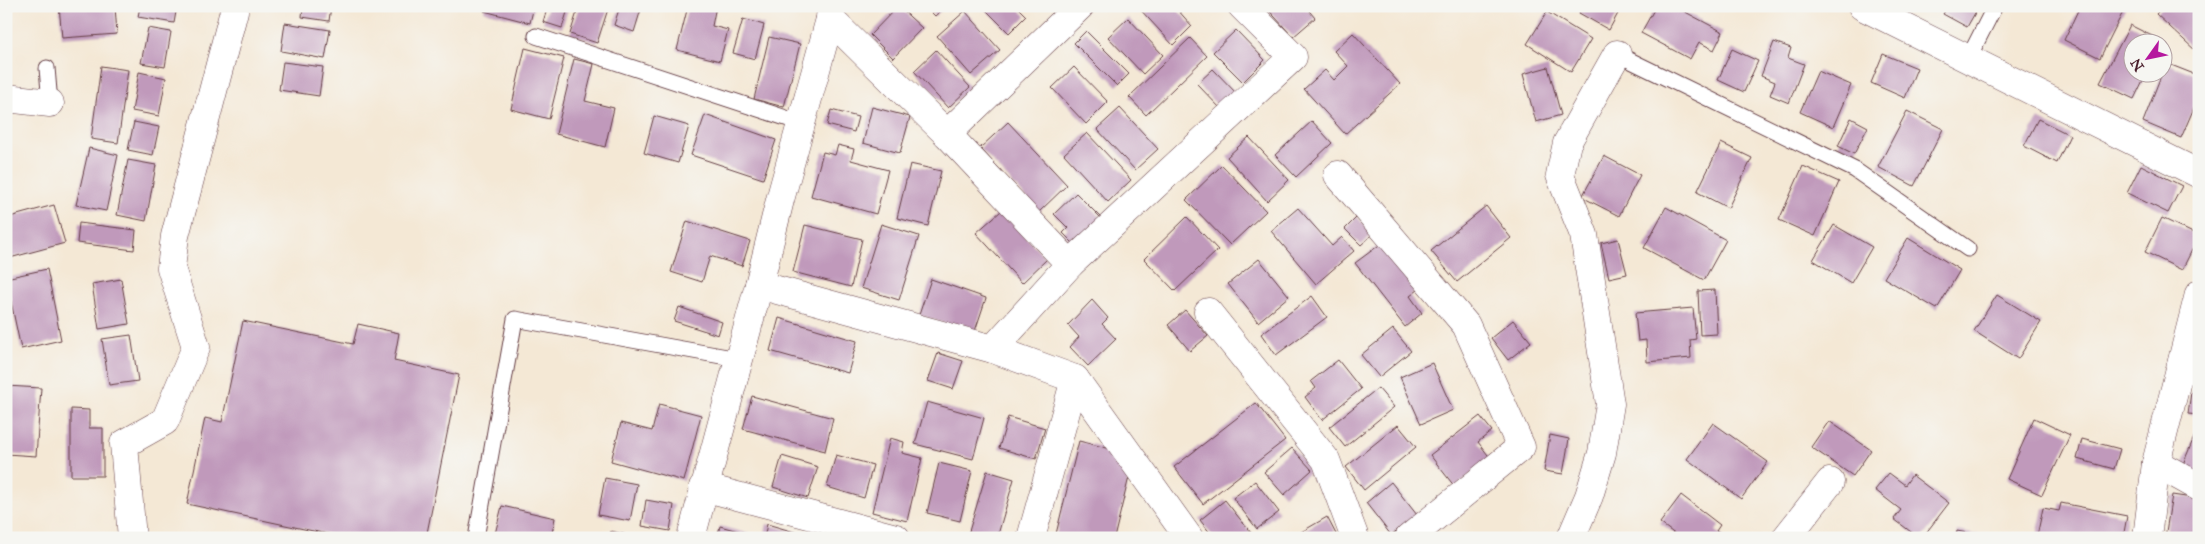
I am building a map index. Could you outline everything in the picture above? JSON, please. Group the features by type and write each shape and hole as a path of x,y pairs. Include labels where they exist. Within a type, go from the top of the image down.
{"street":[{"path":"947,134 1080,6"},
{"path":"993,349 1070,264 1293,57 1242,6"},
{"path":"1862,6 2199,174"},
{"path":"132,538 124,444 164,421 196,347 171,268 176,236 234,11"},
{"path":"831,13 1070,264"},
{"path":"691,538 831,13"},
{"path":"1571,538 1589,496 1602,453 1610,404 1584,235 1560,175 1567,143 1616,54"},
{"path":"6,98 50,103"},
{"path":"1338,175 1466,325 1521,447 1409,538"},
{"path":"759,285 993,349 1075,379 1189,538"},
{"path":"2147,538 2156,463 2199,294"},
{"path":"1208,312 1326,460 1355,538"},
{"path":"1031,538 1075,379"},
{"path":"2156,463 2199,486"},
{"path":"1786,538 1830,482"},
{"path":"704,487 896,538"}],"lane":[{"path":"1968,59 1995,6"},
{"path":"536,36 801,122"},
{"path":"1616,54 1856,170 1968,249"},
{"path":"47,68 50,103"},
{"path":"476,538 515,319 738,359"}],"building":[{"path":"59,6 115,6 117,34 62,38"},
{"path":"140,6 177,6 174,23 138,17"},
{"path":"303,6 331,6 329,21 302,17"},
{"path":"485,6 534,6 530,23 484,11"},
{"path":"548,6 569,6 562,28 543,22"},
{"path":"579,6 609,6 597,43 570,34"},
{"path":"620,6 642,6 634,32 614,25"},
{"path":"688,6 716,6 712,26 728,30 720,61 677,50"},
{"path":"898,6 922,28 893,58 870,35"},
{"path":"925,6 946,6 935,16"},
{"path":"982,6 1016,6 1026,16 1009,33"},
{"path":"1137,6 1177,6 1176,8 1192,26 1173,45"},
{"path":"1265,6 1305,6 1315,18 1293,37"},
{"path":"1583,6 1622,6 1609,30 1579,13"},
{"path":"1656,6 1674,6 1723,32 1714,50 1699,42 1690,59 1641,33"},
{"path":"1948,6 1979,6 1967,27 1943,14"},
{"path":"2080,6 2121,6 2125,8 2100,58 2064,40"},
{"path":"2163,6 2199,6 2199,50 2197,52 2156,14"},
{"path":"965,11 1000,50 971,75 937,36"},
{"path":"1547,12 1591,39 1571,72 1527,44"},
{"path":"1128,18 1163,55 1143,74 1108,37"},
{"path":"743,19 764,25 755,59 733,53"},
{"path":"285,23 330,30 325,59 281,51"},
{"path":"2130,25 2144,32 2126,32"},
{"path":"148,28 171,32 165,67 141,63"},
{"path":"1236,30 1265,60 1243,82 1213,52"},
{"path":"1086,31 1129,74 1117,86 1074,43"},
{"path":"1353,33 1400,84 1345,134 1304,89 1325,70 1334,80 1348,66 1334,51"},
{"path":"769,37 800,44 784,107 754,99"},
{"path":"1190,38 1207,56 1146,115 1129,97"},
{"path":"2122,40 2122,82 2142,82 2134,99 2100,83"},
{"path":"1774,42 1791,48 1788,58 1804,64 1789,103 1770,95 1775,82 1761,76"},
{"path":"525,48 564,58 549,119 511,109"},
{"path":"1732,49 1758,61 1744,92 1718,80"},
{"path":"936,50 970,87 948,108 914,71"},
{"path":"1883,54 1917,68 1905,98 1871,83"},
{"path":"574,59 594,64 585,101 614,108 605,147 556,134"},
{"path":"283,62 323,67 319,96 279,90"},
{"path":"2172,65 2199,76 2199,96 2181,138 2143,122 2159,82 2172,82"},
{"path":"101,66 128,70 118,143 91,139"},
{"path":"1074,67 1108,102 1086,124 1052,88"},
{"path":"1548,67 1561,115 1536,122 1523,74"},
{"path":"1213,69 1238,95 1222,110 1197,84"},
{"path":"1818,71 1851,85 1833,127 1800,112"},
{"path":"139,72 166,78 159,116 132,111"},
{"path":"872,107 910,117 900,153 863,143"},
{"path":"1120,108 1158,149 1135,170 1097,129"},
{"path":"831,110 858,117 854,132 827,125"},
{"path":"1907,111 1943,129 1914,186 1878,167"},
{"path":"705,115 776,140 763,179 691,155"},
{"path":"654,116 689,126 678,163 644,153"},
{"path":"1851,118 1868,127 1854,154 1838,146"},
{"path":"2038,119 2070,135 2057,163 2024,146"},
{"path":"1312,121 1332,143 1296,177 1275,155"},
{"path":"134,122 159,127 153,155 128,150"},
{"path":"1008,122 1067,185 1039,212 980,148"},
{"path":"1087,133 1131,180 1108,202 1064,154"},
{"path":"1249,137 1289,180 1267,201 1227,157"},
{"path":"1721,143 1752,158 1728,208 1697,192"},
{"path":"838,145 854,149 851,160 888,170 876,214 811,196 823,152 835,155"},
{"path":"89,148 118,155 106,211 76,205"},
{"path":"1604,156 1640,175 1619,216 1582,197"},
{"path":"128,160 156,165 146,221 117,215"},
{"path":"910,164 941,171 928,226 897,218"},
{"path":"1222,165 1266,211 1230,245 1186,200"},
{"path":"2141,165 2182,186 2168,213 2127,193"},
{"path":"1803,166 1839,182 1815,236 1779,220"},
{"path":"1076,193 1102,219 1075,245 1063,233 1068,228 1054,214"},
{"path":"54,205 65,243 6,259 6,218"},
{"path":"1486,206 1511,238 1457,282 1431,251"},
{"path":"1666,207 1726,240 1704,280 1644,248"},
{"path":"1298,208 1332,246 1342,237 1354,251 1316,284 1271,231"},
{"path":"1001,211 1047,259 1022,283 976,233"},
{"path":"1187,217 1218,250 1175,291 1144,259"},
{"path":"1357,217 1373,234 1361,245 1345,229"},
{"path":"2162,218 2199,236 2182,270 2145,252"},
{"path":"687,221 750,241 742,266 710,256 702,282 671,272"},
{"path":"79,223 136,230 134,250 77,243"},
{"path":"881,224 919,236 899,300 861,288"},
{"path":"805,225 862,239 851,287 793,272"},
{"path":"1834,225 1872,247 1851,283 1813,260"},
{"path":"1908,238 1960,270 1937,309 1884,278"},
{"path":"1618,239 1627,274 1609,278 1601,243"},
{"path":"1382,243 1418,290 1410,296 1422,313 1405,327 1355,263"},
{"path":"1259,259 1289,296 1258,322 1228,284"},
{"path":"47,269 61,340 21,349 6,278"},
{"path":"121,279 129,324 99,329 92,284"},
{"path":"931,279 986,298 974,334 919,315"},
{"path":"1715,290 1717,334 1700,335 1698,291"},
{"path":"1997,295 2041,322 2018,359 1974,331"},
{"path":"1312,296 1327,317 1276,355 1261,334"},
{"path":"1092,300 1108,318 1102,324 1116,339 1088,366 1070,347 1079,337 1068,325"},
{"path":"679,307 722,322 718,335 674,321"},
{"path":"1693,308 1696,339 1690,340 1691,358 1647,362 1646,340 1638,341 1635,313"},
{"path":"1185,310 1208,336 1190,351 1168,325"},
{"path":"779,318 857,341 848,373 770,351"},
{"path":"1513,320 1531,342 1508,360 1491,338"},
{"path":"243,321 353,344 358,324 399,333 394,361 459,375 426,538 346,538 187,504 205,418 222,422"},
{"path":"1393,329 1411,351 1379,377 1361,355"},
{"path":"131,335 138,381 109,385 102,339"},
{"path":"938,353 963,361 953,389 928,381"},
{"path":"1338,360 1361,389 1322,420 1305,397 1316,388 1311,381"},
{"path":"1432,363 1453,410 1421,424 1400,377"},
{"path":"6,386 41,388 36,456 6,454"},
{"path":"1378,388 1394,407 1345,447 1329,427"},
{"path":"2191,392 2199,392 2199,415 2188,414"},
{"path":"752,396 833,418 825,451 743,429"},
{"path":"927,402 984,418 973,459 915,444"},
{"path":"1256,403 1285,440 1203,504 1174,467"},
{"path":"659,404 701,415 684,481 611,461 621,423 652,431"},
{"path":"71,409 89,410 89,428 103,428 103,476 71,476"},
{"path":"1480,416 1492,431 1478,442 1491,459 1455,487 1430,455"},
{"path":"1008,417 1045,428 1036,459 999,448"},
{"path":"2034,418 2070,435 2042,495 2007,479"},
{"path":"1829,421 1871,450 1853,476 1811,447"},
{"path":"1713,423 1768,462 1741,499 1687,459"},
{"path":"1398,425 1416,447 1364,490 1346,467"},
{"path":"1550,435 1569,439 1563,474 1544,471"},
{"path":"2195,435 2199,436 2199,476 2181,469"},
{"path":"890,438 904,442 902,453 922,458 907,521 872,512"},
{"path":"2082,439 2120,449 2114,469 2077,459"},
{"path":"1079,441 1111,449 1129,477 1114,538 1055,538"},
{"path":"1292,448 1312,470 1284,495 1264,472"},
{"path":"836,455 873,465 864,498 827,487"},
{"path":"782,456 818,467 808,498 773,487"},
{"path":"939,463 972,471 960,521 927,513"},
{"path":"987,471 1014,479 997,538 967,538"},
{"path":"1889,473 1905,485 1912,475 1949,503 1922,538 1919,538 1894,519 1901,510 1875,490"},
{"path":"605,478 637,484 630,521 598,515"},
{"path":"1255,481 1279,512 1257,529 1233,498"},
{"path":"1391,482 1417,515 1391,535 1366,503"},
{"path":"1681,495 1720,525 1716,531 1725,538 1680,538 1660,523"},
{"path":"2172,495 2199,499 2196,534 2199,535 2199,538 2165,538"},
{"path":"646,500 674,505 670,531 642,526"},
{"path":"1225,500 1255,538 1214,538 1200,520"},
{"path":"2061,503 2127,516 2123,538 2037,536 2043,508 2059,511"},
{"path":"502,506 555,518 551,538 494,538"},
{"path":"1327,517 1338,538 1291,538"},
{"path":"767,524 798,533 796,538 764,538"},
{"path":"720,526 749,534 748,538 717,538"},
{"path":"611,531 635,537 635,538 610,538"},
{"path":"1957,531 1987,537 1987,538 1956,538"}]}
